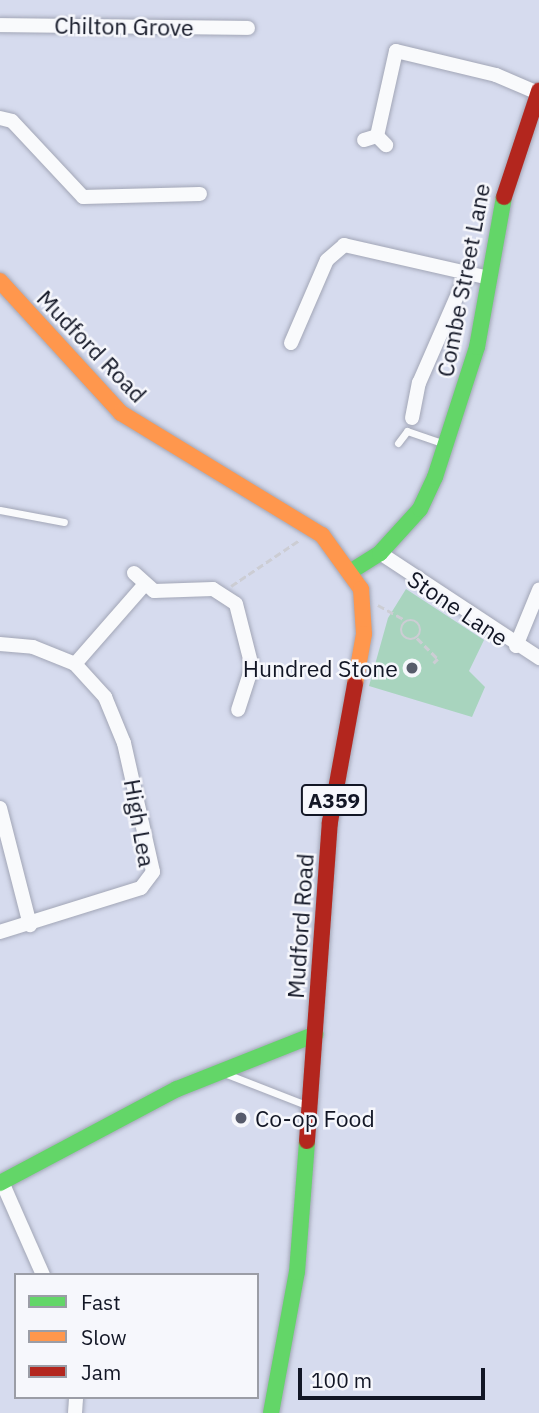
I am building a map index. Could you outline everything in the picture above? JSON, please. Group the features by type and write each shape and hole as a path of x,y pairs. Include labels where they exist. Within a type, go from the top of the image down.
{"main road":[{"name":"Combe Street Lane","path":"353,569 380,553 420,509 477,347 509,169 539,92"},
{"name":"Mudford Road","path":"0,281 121,413 315,530 353,569 365,607 364,634 330,822 297,1272 271,1413"},
{"path":"1,1183 222,1071 316,1034"}],"street":[{"name":"Chilton Grove","path":"0,25 248,28"},
{"name":"Combe Street Lane","path":"376,140 396,51 539,92"},
{"path":"0,118 12,121 83,197 200,194"},
{"path":"291,343 333,249 356,244 489,278"},
{"path":"412,418 419,383 467,273"},
{"name":"Stone Lane","path":"380,553 516,646 539,658"},
{"path":"134,573 153,586 222,592 236,604 250,645 252,667 238,710"},
{"path":"0,644 33,647 75,664 153,586"},
{"path":"516,646 539,590"},
{"name":"High Lea","path":"0,932 30,925 141,888 153,872 116,720 75,664"},
{"path":"0,808 30,925"},
{"path":"1,1183 42,1273"}],"lane":[{"path":"398,443 407,431 445,444"},
{"path":"0,510 64,522"},
{"path":"222,1071 250,1085 310,1105"}],"path":[{"path":"222,592 315,530"},
{"path":"377,604 407,621 418,624 417,638"},
{"path":"407,621 402,635 417,638 432,647 438,659 434,663"}],"green space":[{"path":"406,589 484,640 469,671 485,687 472,717 369,686 388,618"}],"traffic: fast":[{"path":"353,570 380,553 420,509 435,477 477,347 504,197"},
{"path":"0,1183 177,1089 316,1034"},
{"path":"271,1413 297,1272 307,1141"}],"traffic: slow":[{"path":"0,281 121,413 322,535 361,589 364,634 355,684"}],"traffic: jam":[{"path":"504,197 539,91"},
{"path":"307,1141 330,822 355,684"}],"place":[{"name":"Hundred Stone","path":"412,668"},
{"name":"Co-op Food","path":"241,1118"}]}
